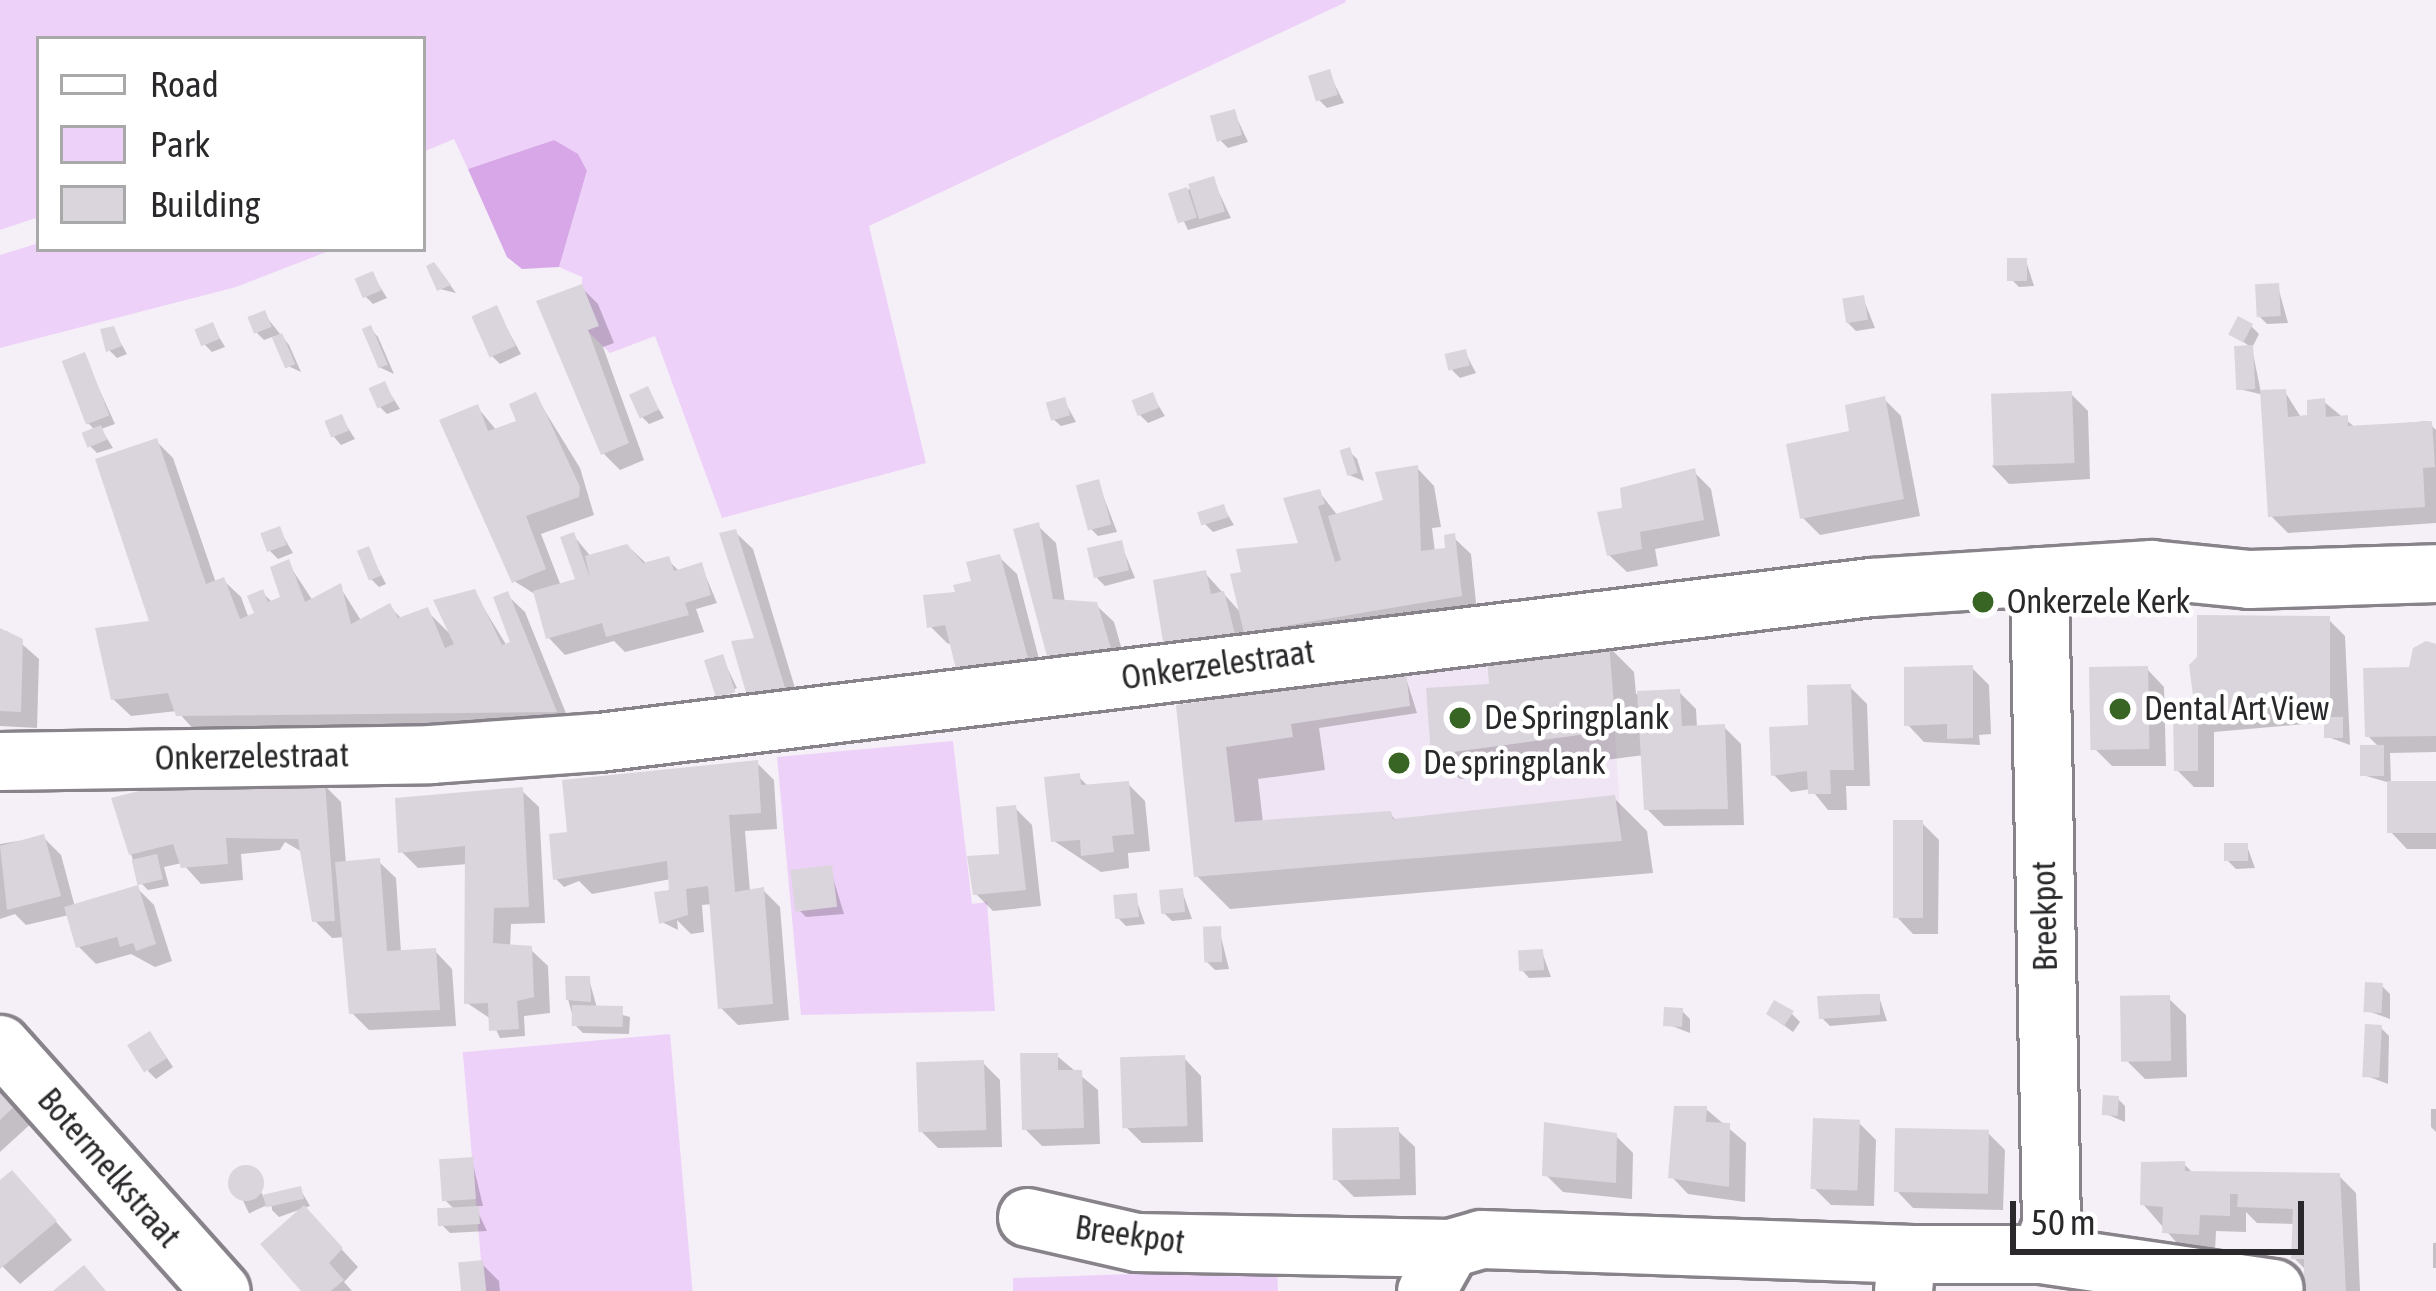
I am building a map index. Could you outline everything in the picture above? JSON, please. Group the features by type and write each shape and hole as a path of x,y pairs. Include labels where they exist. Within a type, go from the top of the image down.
{"street":[{"name":"Onkerzelestraat","path":"0,761 430,754 599,742 1772,595 2039,576 2436,573"},
{"name":"Breekpot","path":"2039,576 2051,1226 2040,1254"},
{"name":"Botermelkstraat","path":"0,1043 221,1291"},
{"name":"Breekpot","path":"1027,1217 1136,1242 1438,1269 1481,1240 1904,1272 2040,1254 2274,1288"}],"shaded area":[{"path":"554,140 578,154 587,171 559,267 522,269 507,257 468,169"},
{"name":"De springplank","path":"1609,643 1622,841 1194,877 1176,705"}],"green space":[{"path":"0,0 1346,2 869,226 926,463 722,518 655,336 610,353 583,327 582,277 559,267 587,172 554,140 468,169 454,139 426,151 426,36 36,36 36,218 0,230"},
{"path":"36,244 36,252 326,252 236,287 0,348 0,255"},
{"path":"953,741 972,904 987,902 995,1011 801,1015 777,757"},
{"path":"670,1034 692,1291 484,1291 463,1052"},
{"path":"1277,1269 1278,1291 1013,1291 1013,1278"}],"building":[{"path":"1330,69 1338,95 1316,102 1308,76"},
{"path":"1235,109 1242,135 1217,142 1210,116"},
{"path":"1214,176 1225,211 1199,219 1188,184"},
{"path":"1187,187 1197,217 1178,224 1168,193"},
{"path":"2007,258 2027,258 2027,281 2007,281"},
{"path":"434,262 451,285 437,291 426,266"},
{"path":"373,271 381,290 363,298 355,279"},
{"path":"2279,283 2281,316 2257,317 2255,284"},
{"path":"582,284 599,326 588,330 629,443 601,455 536,301"},
{"path":"1864,295 1868,320 1846,323 1842,298"},
{"path":"497,305 515,346 490,357 471,316"},
{"path":"265,310 272,327 254,334 247,317"},
{"path":"2238,316 2253,324 2243,343 2228,335"},
{"path":"213,322 220,339 201,346 194,329"},
{"path":"371,325 388,365 379,368 362,329"},
{"path":"114,326 122,346 106,352 100,329"},
{"path":"282,333 295,364 285,369 272,337"},
{"path":"2253,345 2255,389 2236,390 2234,346"},
{"path":"1466,349 1470,366 1448,371 1445,354"},
{"path":"85,352 109,415 86,424 62,361"},
{"path":"385,381 394,401 378,408 369,388"},
{"path":"648,386 659,410 640,418 629,395"},
{"path":"2286,389 2288,417 2307,415 2307,400 2325,398 2326,417 2348,415 2348,426 2432,421 2435,467 2423,468 2425,507 2268,517 2260,390"},
{"path":"2072,391 2075,463 1994,466 1991,394"},
{"path":"536,392 580,487 579,497 526,516 546,569 512,583 439,420 478,404 488,431 516,421 509,404"},
{"path":"1153,392 1159,408 1138,416 1132,400"},
{"path":"1885,396 1904,499 1800,519 1786,444 1849,431 1845,405"},
{"path":"1065,397 1070,415 1051,421 1046,403"},
{"path":"342,414 349,431 331,438 324,421"},
{"path":"101,425 107,440 88,448 82,433"},
{"path":"157,438 206,584 224,577 240,619 254,613 247,596 263,589 268,602 280,597 270,567 289,559 305,602 341,583 351,624 390,603 398,618 428,607 445,648 454,644 433,600 475,589 502,645 510,642 493,597 508,591 557,712 176,716 168,693 111,700 95,628 149,621 95,459"},
{"path":"1350,447 1358,473 1347,476 1339,450"},
{"path":"1418,465 1421,551 1445,548 1444,535 1455,533 1462,596 1244,633 1230,574 1241,572 1236,549 1298,543 1283,498 1320,489 1325,504 1318,506 1335,562 1341,560 1328,516 1383,500 1375,472"},
{"path":"1695,468 1704,520 1640,532 1642,549 1607,556 1597,512 1622,508 1620,488"},
{"path":"1099,479 1111,524 1088,531 1076,485"},
{"path":"1224,504 1228,517 1201,526 1197,512"},
{"path":"1039,522 1053,599 1097,602 1113,655 1049,664 1013,529"},
{"path":"280,526 287,545 267,552 260,533"},
{"path":"736,529 786,691 747,696 731,641 754,638 719,533"},
{"path":"574,532 590,578 585,556 627,544 643,563 669,556 674,571 702,562 711,595 685,603 689,615 606,637 602,623 546,639 533,591 575,579 560,537"},
{"path":"1122,540 1129,570 1094,578 1087,548"},
{"path":"369,546 381,576 369,581 357,551"},
{"path":"1000,554 1030,666 957,673 945,625 927,628 923,595 955,592 953,585 971,581 966,562"},
{"path":"1206,570 1211,594 1224,591 1235,634 1164,648 1153,580"},
{"path":"2197,615 2330,616 2330,706 2261,705 2261,716 2198,716 2198,771 2174,771 2173,711 2195,711 2189,665 2197,657"},
{"path":"0,628 23,639 21,712 0,711"},
{"path":"2426,641 2436,644 2436,736 2365,737 2363,668 2409,667 2413,648"},
{"path":"1609,643 1616,730 1431,755 1426,688 1489,684 1487,660"},
{"path":"723,654 735,692 716,698 704,660"},
{"path":"1973,665 1973,738 1947,739 1947,724 1904,726 1904,667"},
{"name":"Dental Art View","path":"2148,666 2149,749 2090,750 2089,667"},
{"path":"1406,672 1410,706 1291,724 1293,737 1226,747 1235,822 1391,811 1393,819 1615,795 1622,841 1194,877 1176,705"},
{"path":"1851,684 1854,770 1830,770 1831,794 1808,794 1807,771 1771,776 1769,727 1808,725 1807,685"},
{"path":"1680,689 1682,726 1725,724 1728,809 1644,810 1637,691"},
{"path":"2324,717 2343,717 2343,738 2324,738"},
{"path":"2360,745 2384,745 2384,776 2360,776"},
{"path":"758,760 761,813 729,815 735,892 764,887 773,1004 718,1009 708,886 686,889 688,915 659,924 654,892 669,890 667,861 553,880 549,834 567,832 562,780"},
{"path":"1080,773 1081,785 1129,781 1134,834 1112,836 1114,852 1081,856 1080,840 1051,842 1044,777"},
{"path":"2387,781 2436,781 2436,833 2387,833"},
{"path":"325,782 335,921 312,922 298,839 226,838 228,864 181,868 173,844 129,855 111,798 155,787"},
{"path":"523,787 529,907 494,908 493,943 532,946 534,997 517,1001 519,1029 489,1031 488,1003 464,1004 465,846 398,853 395,798"},
{"path":"1016,805 1026,890 973,895 967,856 999,854 996,807"},
{"path":"1893,820 1923,820 1923,918 1893,918"},
{"path":"44,834 61,896 7,910 0,846"},
{"path":"2224,843 2248,843 2248,861 2224,861"},
{"path":"157,854 163,879 138,885 132,860"},
{"path":"380,858 387,951 436,948 440,1010 349,1014 335,862"},
{"path":"832,865 837,907 795,912 790,870"},
{"path":"138,885 156,944 136,951 133,943 120,947 117,937 76,948 64,907"},
{"path":"1183,888 1185,912 1161,914 1159,890"},
{"path":"1137,893 1139,917 1115,919 1113,895"},
{"path":"1221,926 1222,962 1204,963 1203,927"},
{"path":"1543,949 1544,970 1519,971 1518,950"},
{"path":"565,976 590,976 591,1002 566,1000"},
{"path":"2365,982 2383,983 2381,1013 2363,1012"},
{"path":"1880,994 1880,1015 1819,1019 1817,996"},
{"path":"2170,995 2171,1061 2121,1062 2120,996"},
{"path":"1774,1000 1794,1011 1784,1026 1766,1014"},
{"path":"572,1005 623,1006 623,1027 572,1026"},
{"path":"1664,1007 1683,1008 1682,1027 1663,1026"},
{"path":"2365,1024 2382,1025 2379,1078 2362,1077"},
{"path":"150,1031 167,1058 144,1072 127,1045"},
{"path":"1020,1053 1058,1053 1058,1070 1082,1070 1084,1128 1022,1130"},
{"path":"1185,1055 1187,1126 1123,1128 1120,1057"},
{"path":"984,1060 986,1130 918,1132 916,1062"},
{"path":"0,1077 21,1100 0,1120"},
{"path":"2103,1095 2119,1096 2118,1116 2102,1115"},
{"path":"1674,1106 1707,1106 1706,1122 1730,1123 1729,1187 1668,1178"},
{"path":"1813,1118 1860,1120 1857,1191 1811,1189"},
{"path":"1544,1122 1617,1133 1616,1183 1542,1176"},
{"path":"1399,1127 1400,1179 1333,1180 1332,1128"},
{"path":"1895,1128 1989,1130 1988,1194 1894,1192"},
{"path":"473,1157 476,1199 442,1201 439,1159"},
{"path":"2185,1161 2185,1171 2340,1173 2346,1291 2304,1291 2304,1259 2291,1259 2293,1209 2237,1207 2238,1194 2230,1194 2230,1216 2200,1215 2199,1235 2162,1233 2163,1207 2140,1205 2141,1162"},
{"path":"246,1165 259,1170 264,1183 259,1196 246,1201 233,1196 228,1183 233,1170"},
{"path":"12,1170 57,1221 0,1269 0,1180"},
{"path":"301,1186 304,1199 266,1207 263,1195"},
{"path":"304,1205 343,1248 329,1263 344,1280 331,1291 301,1291 260,1244"},
{"path":"479,1206 480,1224 438,1226 437,1208"},
{"path":"483,1260 486,1291 461,1291 458,1263"},
{"path":"84,1265 106,1291 53,1291"}],"place":[{"name":"Onkerzele Kerk","path":"1983,602"},
{"name":"Dental Art View","path":"2120,709"},
{"name":"De Springplank","path":"1460,718"},
{"name":"De springplank","path":"1399,763"}]}
